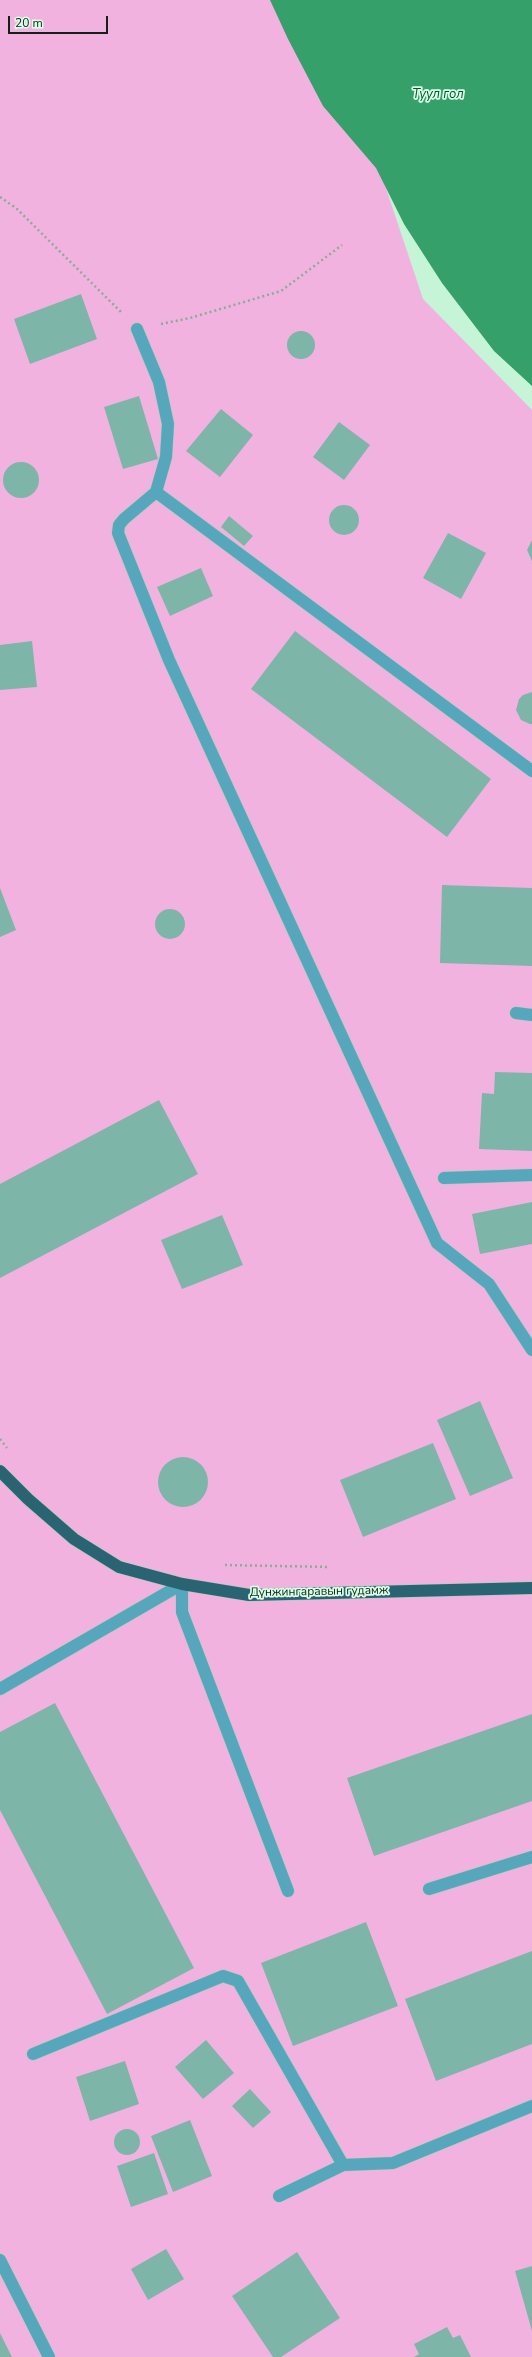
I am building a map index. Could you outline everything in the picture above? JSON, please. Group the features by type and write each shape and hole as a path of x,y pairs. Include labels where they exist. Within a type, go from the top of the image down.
{"main road":[{"name":"Дүнжингаравын гудамж","path":"0,1470 28,1499 74,1539 119,1567 182,1584 248,1595 532,1588"}],"street":[{"path":"137,329 159,382 168,424 166,457 156,492 119,525 118,533 134,578 169,660 437,1243 488,1284 530,1343"},
{"path":"156,492 532,771"},
{"path":"516,1013 532,1014"},
{"path":"444,1178 532,1175"},
{"path":"0,1689 182,1584 182,1612 288,1891"},
{"path":"429,1889 532,1857"},
{"path":"33,2054 223,1976 238,1981 343,2165"},
{"path":"279,2196 343,2165 393,2163 532,2106"},
{"path":"0,2260 49,2357"}],"path":[{"path":"0,197 16,208 137,329 190,318 281,291 342,245"},
{"path":"0,1438 12,1453"},
{"path":"221,1565 333,1567"}],"shaded area":[{"path":"0,0 323,0 423,299 532,410 532,2357 0,2357"}],"water":[{"name":"Туул гол","path":"270,0 532,0 532,386 494,351 442,283 404,224 376,168 323,106 288,39"}],"building":[{"path":"81,294 97,339 30,364 14,319"},
{"path":"301,331 307,332 311,335 314,339 314,351 311,355 307,358 301,359 295,358 291,355 288,351 287,345 288,339 291,335 295,332"},
{"path":"139,396 158,459 123,469 104,407"},
{"path":"221,409 253,435 220,477 186,451"},
{"path":"339,422 370,445 344,480 313,457"},
{"path":"25,462 34,467 38,473 38,487 34,493 25,498 17,498 8,493 4,487 3,476 8,467 14,463"},
{"path":"344,505 354,510 359,520 354,530 344,535 334,530 329,520 334,510"},
{"path":"229,516 253,536 244,546 221,527"},
{"path":"448,533 486,553 461,599 423,578"},
{"path":"532,540 532,561 527,550"},
{"path":"201,568 213,596 170,616 157,587"},
{"path":"295,631 491,779 447,837 251,689"},
{"path":"32,641 37,687 0,690 0,645"},
{"path":"532,692 532,724 530,724 521,720 516,710 519,699 523,695"},
{"path":"442,885 532,888 532,966 440,963"},
{"path":"0,888 16,930 0,937"},
{"path":"170,909 176,910 184,918 184,930 176,938 170,939 164,938 156,930 155,924 156,918 164,910"},
{"path":"495,1072 532,1073 532,1151 479,1149 482,1093 494,1094"},
{"path":"159,1100 198,1174 0,1278 0,1184"},
{"path":"532,1202 532,1244 480,1254 472,1214"},
{"path":"222,1215 243,1265 182,1289 161,1240"},
{"path":"480,1401 513,1478 470,1496 437,1420"},
{"path":"433,1443 456,1499 363,1537 340,1480"},
{"path":"183,1457 192,1459 201,1464 206,1473 208,1482 206,1491 201,1500 192,1505 183,1507 174,1505 165,1500 160,1491 158,1482 160,1473 165,1464 174,1459"},
{"path":"55,1703 194,1968 107,2014 0,1810 0,1732"},
{"path":"532,1714 532,1801 374,1856 347,1778"},
{"path":"366,1922 398,2006 293,2046 261,1963"},
{"path":"532,1951 532,2044 436,2081 405,1999"},
{"path":"206,2040 234,2073 203,2099 175,2067"},
{"path":"125,2061 139,2104 90,2121 76,2077"},
{"path":"250,2089 271,2112 253,2128 232,2106"},
{"path":"190,2120 212,2176 173,2192 151,2136"},
{"path":"127,2129 136,2133 140,2142 136,2151 127,2155 118,2151 114,2142 118,2133"},
{"path":"154,2153 168,2194 131,2207 117,2166"},
{"path":"166,2249 184,2279 148,2300 131,2269"},
{"path":"297,2252 340,2318 281,2357 273,2357 232,2296"},
{"path":"532,2266 532,2331 515,2271"},
{"path":"447,2327 453,2338 460,2335 471,2357 414,2357 419,2354 414,2344"},
{"path":"0,2333 12,2357 0,2357"}]}
